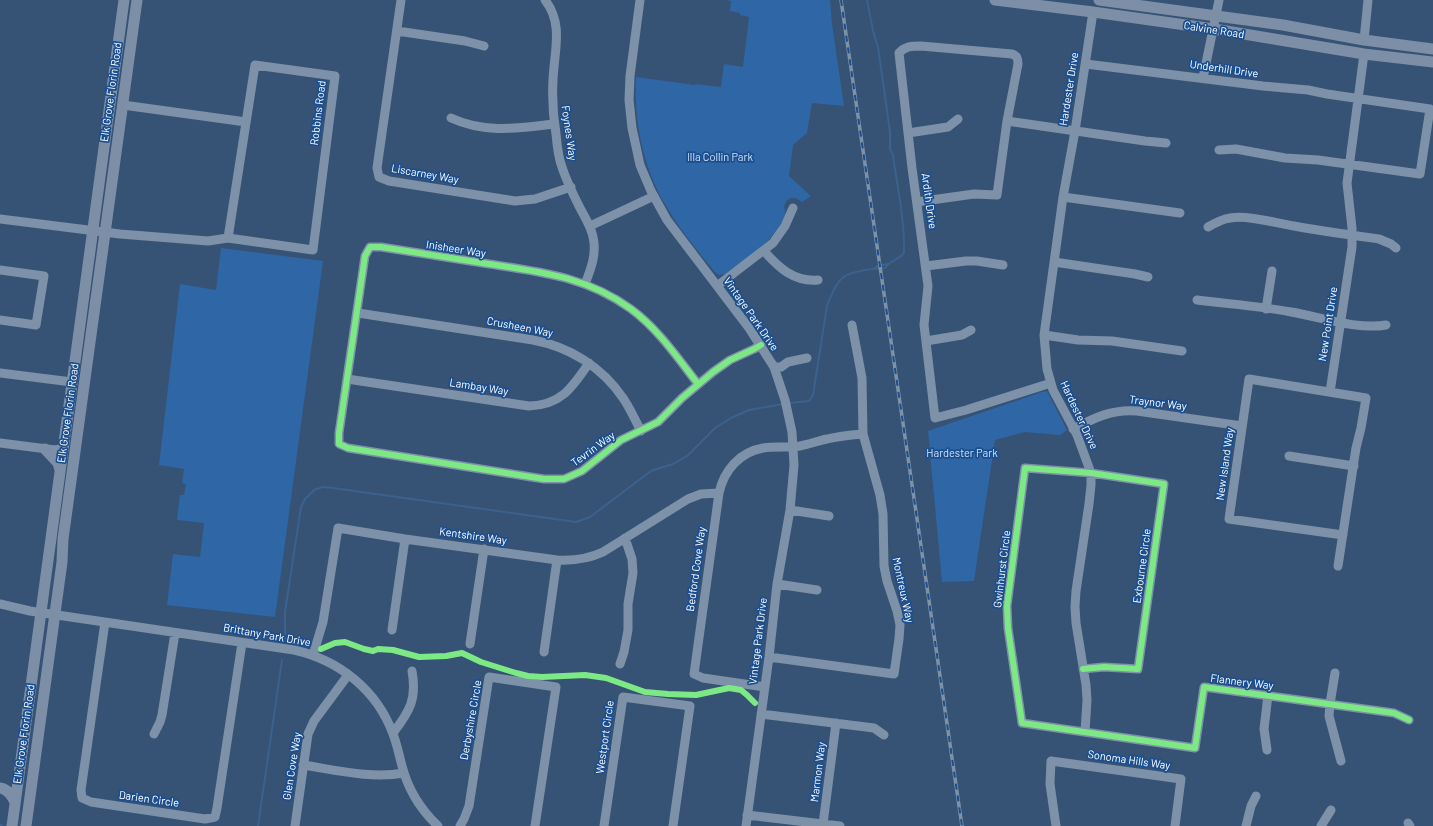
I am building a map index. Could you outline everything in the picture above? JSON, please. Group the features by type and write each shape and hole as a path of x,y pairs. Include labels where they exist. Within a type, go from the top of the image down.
{"main road":[{"name":"Elk Grove Florin Road","path":"12,826 124,0"},
{"name":"Elk Grove Florin Road","path":"26,826 62,562 63,538 104,232 137,0"},
{"name":"Calvine Road","path":"995,0 1214,29 1364,54 1433,62"},
{"name":"Calvine Road","path":"1099,0 1217,15 1283,25 1364,40 1433,49"},
{"path":"122,12 126,16 127,29 131,37"},
{"path":"45,449 58,462 60,472"},
{"path":"0,787 4,788 15,802"}],"street":[{"name":"Liscarney Way","path":"401,0 377,168 379,177 389,181 515,201 535,199 571,187"},
{"name":"Vintage Park Drive","path":"640,0 630,76 630,114 637,152 645,177 654,196 673,228 761,345 774,367 785,400 794,447 793,482 790,510 777,584 769,657 746,826"},
{"path":"1203,78 1219,0"},
{"path":"1364,40 1368,0"},
{"name":"Foynes Way","path":"548,1 554,15 557,29 553,81 554,124 562,167 590,226 594,238 593,259 585,284"},
{"name":"Hardester Drive","path":"1085,732 1087,700 1075,607 1076,591 1090,504 1091,472 1082,447 1059,404 1051,383 1045,355 1044,335 1063,197 1086,64 1093,12"},
{"path":"397,31 465,40 484,46"},
{"name":"Ardith Drive","path":"1007,121 1018,64 1018,59 1016,56 1012,54 921,46 902,49 899,54 899,58 928,286 924,325 935,418 966,410 1051,383"},
{"name":"New Point Drive","path":"1330,392 1352,235 1347,183 1364,54"},
{"name":"Underhill Drive","path":"1086,64 1274,88 1308,90 1359,99 1430,108 1420,174 1349,164"},
{"name":"Robbins Road","path":"0,219 120,234 208,241 228,238 313,250 335,76 255,65 228,238"},
{"path":"123,105 246,122"},
{"path":"451,118 474,126 497,129 554,124"},
{"path":"908,133 948,127 958,120"},
{"path":"917,202 974,194 996,195 1007,121 1166,143"},
{"path":"1219,150 1236,150 1285,158 1349,164"},
{"path":"590,226 654,196"},
{"path":"1063,197 1180,213"},
{"path":"718,286 773,243 785,226 793,208"},
{"path":"1208,227 1232,217 1276,222 1292,226 1379,239 1396,248"},
{"name":"Inisheer Way","path":"339,444 339,434 358,313 365,256 370,247 381,247 552,274 585,284 614,298 643,318 667,343 698,384"},
{"path":"764,251 777,266 787,274 806,280 818,280"},
{"path":"926,266 966,261 1003,265"},
{"path":"1054,262 1148,277"},
{"path":"0,270 44,276 36,325 0,320"},
{"path":"1266,309 1272,271"},
{"path":"1196,300 1291,312 1340,322 1372,326 1386,325"},
{"name":"Crusheen Way","path":"358,313 540,342 566,350 589,363 601,372 615,387 640,431"},
{"path":"852,325 862,378 863,434"},
{"path":"926,341 962,335 971,330"},
{"path":"1044,335 1078,340 1112,341 1182,351"},
{"name":"Tevrin Way","path":"339,444 348,448 551,480 564,478 576,474 621,440 658,422 698,384 730,360 761,345"},
{"path":"774,367 781,367 788,362 807,358"},
{"name":"Lambay Way","path":"347,379 535,406 555,401 566,393 589,363"},
{"path":"0,373 72,382"},
{"name":"New Island Way","path":"1330,392 1249,379 1229,519 1343,535"},
{"path":"1330,392 1366,398 1356,448 1338,566"},
{"name":"Traynor Way","path":"1073,429 1106,413 1124,410 1242,426"},
{"name":"Bedford Cove Way","path":"765,687 703,678 694,674 718,493 725,474 744,455 763,448 794,447 828,439 863,434"},
{"name":"Montreux Way","path":"769,657 894,674 900,625 884,566 880,495 863,434"},
{"path":"0,443 55,450 64,444"},
{"path":"1289,456 1354,466"},
{"name":"Gwinhurst Circle","path":"1085,732 1022,723 1008,628 1007,606 1025,468 1091,472"},
{"name":"Exbourne Circle","path":"1083,669 1104,667 1138,669 1164,484 1091,472"},
{"name":"Kentshire Way","path":"313,655 323,622 338,528 557,560 571,560 591,557 603,552 688,499 701,494 718,493"},
{"path":"790,510 829,516"},
{"path":"620,664 628,630 628,604 633,573 632,559 625,538"},
{"path":"392,630 405,539"},
{"path":"470,644 484,549"},
{"path":"544,652 557,560"},
{"path":"777,584 817,590"},
{"name":"Brittany Park Drive","path":"0,604 25,610 294,650 313,655 331,663 362,685 380,707 393,733 404,773 418,801 438,826"},
{"name":"Darien Circle","path":"105,622 81,790 82,798 91,802 150,811 205,819 215,817 242,642"},
{"path":"154,734 162,714 175,633"},
{"path":"393,733 406,716 412,703 414,690 412,671"},
{"path":"1335,673 1330,704 1330,722 1341,761"},
{"name":"Glen Cove Way","path":"295,826 303,765 310,727 348,674"},
{"name":"Derbyshire Circle","path":"460,826 469,806 488,677 556,687 535,826"},
{"name":"Flannery Way","path":"1085,732 1195,748 1204,687 1394,713 1409,720"},
{"path":"1267,750 1264,729 1268,695"},
{"name":"Westport Circle","path":"604,826 622,697 690,706 673,826"},
{"path":"761,714 874,728 884,735"},
{"name":"Marmon Way","path":"823,824 836,723"},
{"name":"Sonoma Hills Way","path":"1056,826 1050,784 1050,761 1181,779 1175,826"},
{"path":"303,765 377,775 404,773"},
{"path":"0,787 14,784 18,779"},
{"path":"1246,826 1251,806 1256,796"},
{"path":"1321,826 1331,810"},
{"path":"747,815 840,826"}],"green space":[{"name":"Illa Collin Park","path":"725,0 830,0 844,106 812,103 807,133 793,145 789,176 811,196 802,202 798,199 789,198 785,204 785,215 783,220 769,240 725,274 719,275 714,271 678,225 659,194 652,178 646,162 639,128 636,77 721,87 724,64 743,67 749,17 730,11 731,1"},
{"path":"221,248 323,261 275,617 167,605 173,554 200,557 204,523 177,520 180,495 184,495 186,484 182,483 184,469 159,465 180,284 216,290"},
{"name":"Hardester Park","path":"1047,391 1067,430 1060,435 1025,432 995,440 974,581 942,582 928,431"}],"waterway":[{"path":"789,403 809,401 813,395 827,306 839,282 845,276 855,272 885,268 904,253 902,216 893,155 890,149 890,132 878,47 873,31 867,0"},
{"path":"875,268 877,266 888,264"},
{"path":"285,638 285,612 301,507 305,499 314,490 323,487 333,488 576,522 590,517 651,471 673,464 687,456 715,428 731,418 749,410 783,404"},
{"path":"258,826 282,660"}],"railway":[{"path":"841,0 962,826"}],"cycle path":[{"path":"698,384 650,325 631,309 598,290 581,283 546,273 381,247 370,247 365,256 339,433 339,444 348,448 544,479 564,479 582,471 621,440 658,422 682,398 713,372 730,360 761,345"},
{"path":"1083,669 1104,667 1138,669 1164,484 1091,473 1025,468 1007,606 1008,628 1022,723 1195,748 1204,687 1394,713 1409,720"},
{"path":"321,649 335,643 345,642 373,651 378,649 393,650 419,657 446,656 462,653 481,662 528,676 542,677 585,675 606,678 645,692 668,694 696,695 729,688 741,690 755,703"}]}
